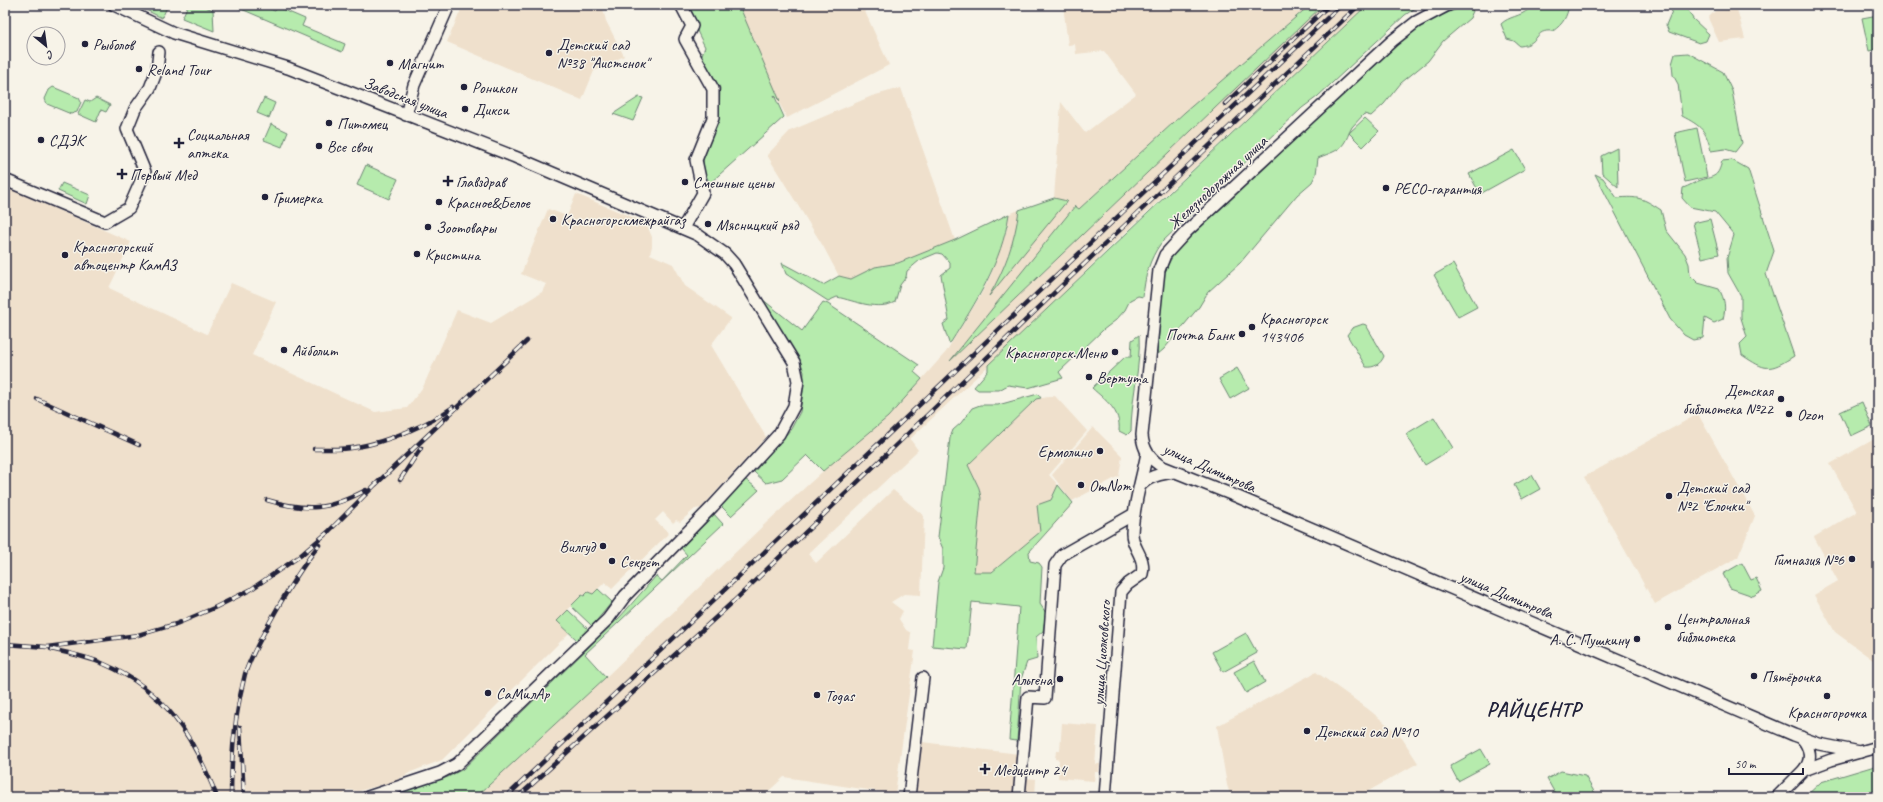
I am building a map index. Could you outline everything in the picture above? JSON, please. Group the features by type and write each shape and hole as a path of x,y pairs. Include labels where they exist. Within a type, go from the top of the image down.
{"street":[{"name":"Заводская улица","path":"114,5 174,33 288,68 515,157 683,228 711,244 725,254 734,264 789,351 796,370 798,381 794,406 789,418 779,434 713,506 625,596 608,619 487,737 457,764 440,773 368,797"},
{"path":"406,115 414,85 449,5"},
{"path":"681,5 692,26 685,39 713,89 713,118 696,160 703,193 683,228"},
{"name":"Железнодорожная улица","path":"1147,454 1142,435 1159,270 1164,255 1187,231 1392,41 1416,22 1448,5"},
{"path":"5,180 105,222 129,208 145,172 127,129 136,109 150,88 157,70 159,52"},
{"name":"улица Димитрова","path":"1147,454 1156,463 1176,472 1801,737 1819,744 1860,752"},
{"name":"улица Циолковского","path":"1105,797 1122,592 1128,584 1142,574 1144,566 1142,558 1133,541 1134,514 1147,454"},
{"path":"1140,486 1154,476 1176,472"},
{"path":"1019,797 1028,697 1045,698 1054,565 1062,555 1134,514"},
{"path":"909,797 923,678"},
{"path":"1777,797 1804,770 1810,761 1810,752 1801,737"},
{"path":"1804,770 1831,760 1878,747"}],"shaded area":[{"name":"Детский сад №38 \"Аистенок\"","path":"463,5 473,8 475,5 602,5 606,21 624,56 594,71 582,100 447,42"},
{"path":"728,5 862,5 889,65 787,118"},
{"path":"1063,5 1310,5 1185,112 1079,209 1075,206 953,358 1323,5 1367,5 1112,245 1016,340 910,439 918,450 808,554 816,563 893,490 924,516 921,595 904,594 891,602 903,611 899,619 906,630 911,633 909,650 915,651 895,794 784,777 762,797 737,797 733,793 729,797 476,797 606,677 766,523 832,463 888,417 946,352 980,296 990,277 1007,229 1009,214 1019,210 1016,234 999,279 991,293 1066,201 1054,198 1061,102 1085,133 1136,94 1104,51 1076,54 1075,44 1068,45"},
{"path":"1737,9 1745,39 1719,42 1708,18 1715,11"},
{"path":"901,88 955,240 898,263 875,267 851,279 839,276 823,246 767,155 790,131 872,96"},
{"path":"5,187 131,242 109,288 207,334 231,283 276,302 252,355 375,412 407,408 423,387 457,310 491,323 542,292 546,284 521,274 548,209 567,216 576,194 646,223 652,237 650,254 673,264 685,286 731,318 711,345 766,437 701,508 695,509 680,522 676,520 673,523 663,512 655,520 669,533 612,589 605,582 593,594 582,595 557,621 569,633 442,760 411,772 395,781 359,791 347,790 342,797 5,797"},
{"path":"1055,396 1087,431 1049,475 1058,485 1051,500 1037,506 1040,532 992,572 974,572 981,498 979,488 968,465 1036,399"},
{"name":"Детский сад №2 \"Елочки\"","path":"1698,414 1755,516 1738,557 1655,604 1584,477"},
{"path":"1093,427 1122,456 1119,476 1072,501 1052,475"},
{"name":"Гимназия №6","path":"1878,437 1878,666 1873,660 1835,632 1814,595 1838,581 1814,537 1857,512 1830,464"},
{"name":"Детский сад №10","path":"1316,672 1368,709 1400,735 1418,763 1358,797 1231,797 1227,785 1217,726"},
{"path":"1062,723 1098,726 1095,764 1100,764 1099,772 1095,772 1094,781 1058,778 1059,760 1055,759 1056,751 1060,751"},
{"path":"922,742 1027,755 1025,778 1036,779 1035,797 916,797"}],"green space":[{"path":"136,5 168,5 162,18"},
{"path":"188,5 201,5 213,10 214,31 182,18"},
{"path":"232,5 254,7 254,5 261,5 275,11 277,7 305,19 302,26 345,44 342,52"},
{"path":"689,5 739,5 780,101 774,95 784,117 710,183 704,172 703,159 719,118 720,88 701,57 705,47 698,33"},
{"path":"1310,5 1323,5 950,361 1075,206 1079,209 1185,112"},
{"path":"1367,5 1420,5 1405,15 1317,97 1302,108 1161,243 1148,268 1143,297 1138,296 1130,300 1125,310 1116,320 1103,330 1059,372 1063,378 1028,388 1008,385 999,390 978,390 974,387 988,371 988,365"},
{"path":"1468,5 1473,11 1470,18 1443,41 1428,61 1401,83 1384,104 1371,116 1364,114 1352,127 1346,139 1337,150 1318,158 1316,174 1312,182 1297,195 1240,263 1208,292 1199,307 1164,349 1157,355 1164,273 1175,251 1260,170 1404,38 1434,18"},
{"path":"1529,5 1569,5 1564,20 1553,31 1542,32 1531,43 1520,46 1514,41 1507,39 1501,24 1507,19 1526,12 1529,9"},
{"path":"1670,5 1685,5 1693,19 1709,34 1706,41 1699,43 1669,32 1666,25 1672,11"},
{"path":"1878,15 1878,49 1869,51 1862,18"},
{"path":"1688,53 1723,72 1732,91 1742,143 1735,152 1725,149 1711,151 1705,133 1702,129 1682,116 1678,84 1673,75 1672,64 1675,54"},
{"path":"53,87 79,98 81,102 77,112 71,114 47,104 45,99 49,90"},
{"path":"639,97 643,98 633,121 613,114"},
{"path":"96,98 110,105 106,112 101,110 96,122 78,114 85,100 90,102"},
{"path":"264,98 275,103 269,118 257,113"},
{"path":"1365,118 1379,131 1363,147 1349,133"},
{"path":"271,124 288,132 282,147 264,140"},
{"path":"1697,128 1707,177 1685,182 1675,133"},
{"path":"1617,148 1618,187 1602,173 1601,156"},
{"path":"1514,150 1525,169 1480,194 1469,174"},
{"path":"1732,160 1748,169 1774,251 1766,274 1794,356 1779,365 1768,368 1762,367 1742,355 1740,344 1747,337 1741,318 1741,296 1728,273 1727,258 1734,235 1715,212 1690,207 1682,198 1683,188 1715,175 1719,170 1722,161"},
{"path":"366,165 398,179 389,199 357,185"},
{"path":"1595,174 1603,178 1617,198 1630,197 1640,199 1661,210 1666,230 1685,254 1689,264 1690,275 1698,283 1719,289 1723,297 1724,304 1723,319 1714,323 1705,318 1703,338 1693,340 1684,335 1670,319"},
{"path":"62,183 90,195 87,204 58,191"},
{"path":"1054,198 1067,201 989,296 1000,276 1008,254 1015,233 1019,210"},
{"path":"1009,214 1006,232 987,281 970,312 949,343 943,324 949,320 941,275 950,268 950,263 942,254 937,253 920,260 907,271 906,277 900,285 895,302 881,306 837,297 828,301 786,274 782,263 823,285 839,276 851,279 875,267 898,263 955,240"},
{"path":"1710,219 1719,254 1702,258 1693,223"},
{"path":"1453,264 1477,307 1458,317 1434,275"},
{"path":"762,299 802,331 823,302 828,304 919,365 914,372 922,379 888,417 823,471 807,455 782,479 766,483 754,472 791,429 800,412 804,372 801,363"},
{"path":"1363,324 1366,325 1384,356 1377,365 1372,367 1366,367 1347,335 1352,328"},
{"path":"1139,335 1139,359 1131,419 1131,431 1127,435 1119,431 1118,417 1112,406 1092,388 1125,357 1131,357 1132,340"},
{"path":"1237,368 1249,388 1230,399 1219,379"},
{"path":"1038,394 1041,398 1036,399 968,465 979,488 981,498 974,572 992,572 1040,532 1037,505 1051,500 1058,485 1073,503 1029,552 1030,561 1039,563 1042,567 1040,604 1046,613 1043,631 1036,637 1037,659 1027,662 1021,679 1017,741 1009,740 1019,607 972,602 967,649 932,646 938,582 943,568 943,549 938,537 950,438 953,430 961,423 972,408 980,405 998,405"},
{"path":"1862,402 1872,426 1851,436 1840,412"},
{"path":"1434,417 1453,448 1425,465 1406,434"},
{"path":"1532,475 1540,489 1522,499 1514,485"},
{"path":"745,479 759,490 731,516 720,505"},
{"path":"712,512 723,524 585,654 606,677 476,797 383,797 448,777 463,769 620,617 656,576 662,581 687,555 681,548"},
{"path":"1742,563 1751,580 1756,578 1762,591 1753,596 1730,588 1723,574"},
{"path":"598,589 612,602 592,626 571,606 582,595 584,596 588,592 593,594"},
{"path":"568,610 589,630 578,641 557,621"},
{"path":"1246,633 1257,653 1223,672 1212,652"},
{"path":"1254,661 1265,682 1246,693 1234,672"},
{"path":"1481,749 1490,764 1458,781 1450,766"},
{"path":"1878,765 1878,797 1805,797 1821,782"},
{"path":"1561,771 1585,776 1596,795 1593,797 1557,797 1547,779"}],"railway":[{"path":"1225,104 1329,5"},
{"path":"506,797 1341,5"},
{"path":"518,797 734,601 1105,244 1359,5"},
{"path":"5,644 47,647 138,635 176,624 214,608 250,590 300,556 328,532 375,485 527,341"},
{"path":"37,399 139,445"},
{"path":"314,449 346,449 369,445 407,432 432,420 453,407"},
{"path":"400,480 421,448"},
{"path":"267,500 294,506 318,507 341,502 366,490"},
{"path":"231,797 236,719 247,668 258,644 285,595 319,545"},
{"path":"51,649 85,657 104,664 126,675 161,702 187,735 198,754 217,797"},
{"path":"240,727 244,797"}],"place":[{"name":"Рыболов","path":"85,44"},
{"name":"Детский сад №38 \"Аистенок\"","path":"549,53"},
{"name":"Магнит","path":"390,63"},
{"name":"Reland Tour","path":"139,69"},
{"name":"Роникон","path":"464,87"},
{"name":"Дикси","path":"465,109"},
{"name":"Питомец","path":"329,123"},
{"name":"СДЭК","path":"41,140"},
{"name":"Социальная аптека","path":"179,143"},
{"name":"Все свои","path":"319,146"},
{"name":"Первый Мед","path":"122,174"},
{"name":"Главздрав","path":"448,181"},
{"name":"Смешные цены","path":"685,182"},
{"name":"РЕСО-гарантия","path":"1386,188"},
{"name":"Гримерка","path":"265,197"},
{"name":"Красное&Белое","path":"439,202"},
{"name":"Красногорскмежрайгаз","path":"553,219"},
{"name":"Мясницкий ряд","path":"708,224"},
{"name":"Зоотовары","path":"428,227"},
{"name":"Кристина","path":"417,254"},
{"name":"Красногорский автоцентр КамАЗ","path":"65,255"},
{"name":"Красногорск 143406","path":"1252,327"},
{"name":"Почта Банк","path":"1242,334"},
{"name":"Айболит","path":"284,350"},
{"name":"Красногорск.Меню","path":"1115,352"},
{"name":"Вертута","path":"1089,377"},
{"name":"Детская библиотека №22","path":"1781,399"},
{"name":"Ozon","path":"1789,414"},
{"name":"Ермолино","path":"1100,451"},
{"name":"OmNom","path":"1081,485"},
{"name":"Детский сад №2 \"Елочки\"","path":"1669,496"},
{"name":"Вилгуд","path":"603,546"},
{"name":"Гимназия №6","path":"1852,559"},
{"name":"Секрет","path":"612,561"},
{"name":"Центральная библиотека","path":"1668,627"},
{"name":"А. С. Пушкину","path":"1637,639"},
{"name":"Пятёрочка","path":"1754,676"},
{"name":"Альгена","path":"1060,679"},
{"name":"СаМилАр","path":"488,693"},
{"name":"Togas","path":"817,695"},
{"name":"Красногорочка","path":"1827,696"},
{"name":"Детский сад №10","path":"1307,731"},
{"name":"Медцентр 24","path":"985,769"}],"district":[{"name":"РАЙЦЕНТР","path":"1534,709"}]}
